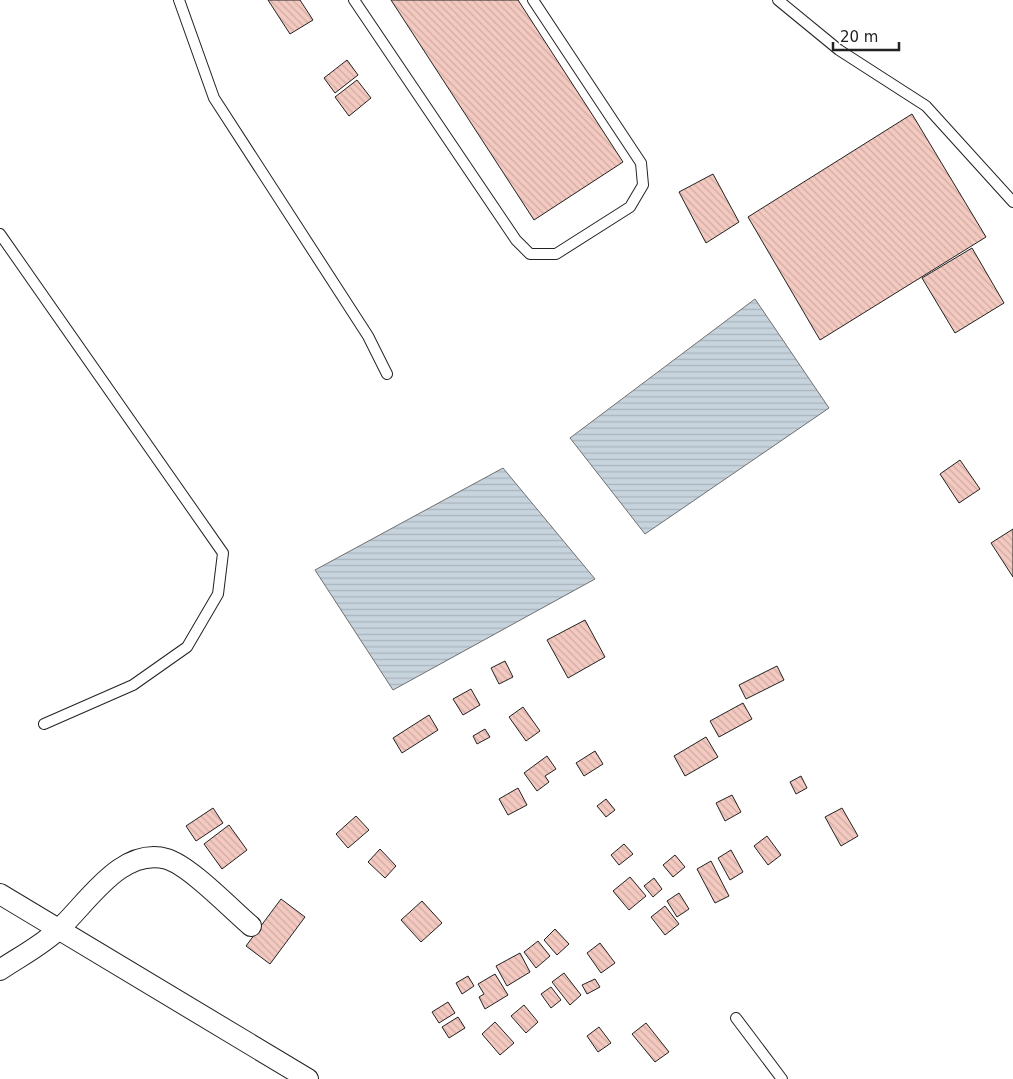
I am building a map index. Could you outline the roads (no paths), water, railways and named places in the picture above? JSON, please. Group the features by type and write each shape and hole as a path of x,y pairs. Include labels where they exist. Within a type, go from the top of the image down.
{"street":[{"path":"0,970 59,930 116,870 146,857 168,859 190,874 251,926"},
{"path":"0,894 308,1079"}],"lane":[{"path":"179,0 214,98 368,336 386,374"},
{"path":"354,0 516,240 530,254 556,254 630,207 643,185 641,162 533,0"},
{"path":"778,0 839,50 926,106 1013,202"},
{"path":"0,234 222,553 218,594 187,647 134,685 44,724"},
{"path":"736,1018 782,1079"}]}
